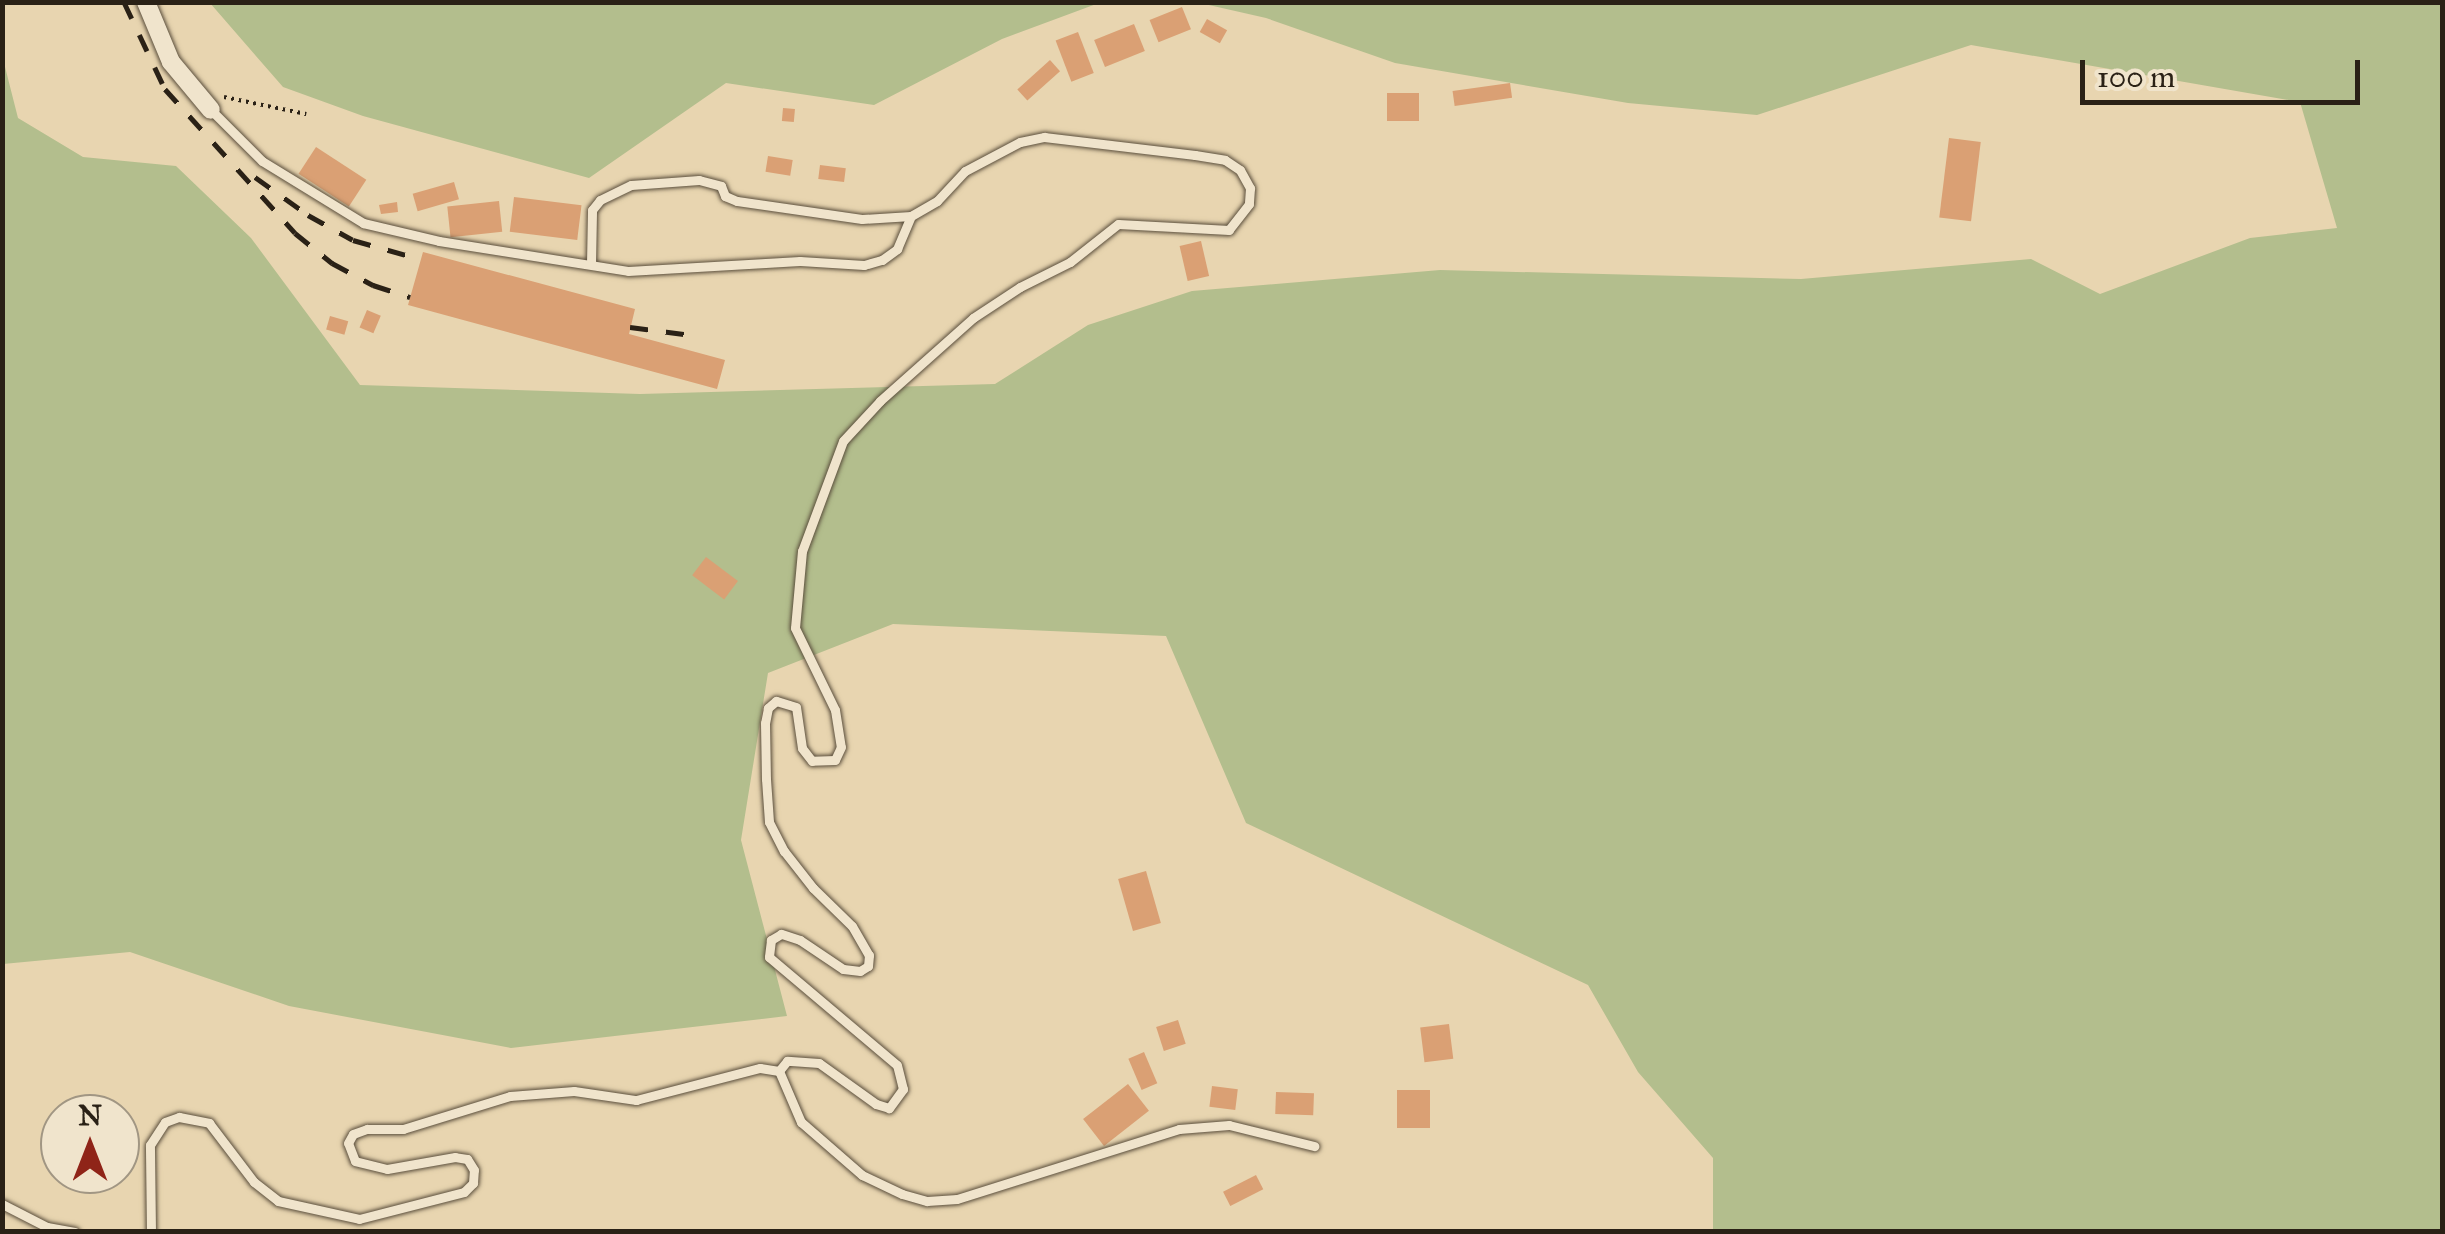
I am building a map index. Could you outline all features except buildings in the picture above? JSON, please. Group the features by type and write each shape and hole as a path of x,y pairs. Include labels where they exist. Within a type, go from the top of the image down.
{"street":[{"path":"146,2 172,62 211,110"}],"lane":[{"path":"211,110 262,161 362,223 439,242 628,271 800,261 864,265 897,249 911,216"},
{"path":"591,264 592,210 600,200 631,185 699,180 721,186 725,196 737,202 862,220 911,216 937,200 965,171 1020,142 1044,137 1226,160 1240,170 1250,188 1249,204 1229,230 1118,224 1070,262 1020,287 973,318 880,400 843,440 802,551 795,628 835,710 841,747 836,760 812,762 802,748 796,707 776,701 768,708 765,723 766,778 769,822 784,852 852,926 869,955 868,966 860,972 843,968 800,940 781,934 771,940 770,956 897,1065 903,1089 889,1108 876,1104 819,1063 787,1061 779,1071"},
{"path":"150,1232 150,1145 156,1132 179,1117 209,1123 254,1182 278,1201 358,1218 464,1192 473,1183 474,1170 467,1159 455,1156 387,1169 355,1161 348,1144 354,1134 366,1128 404,1129 510,1096 563,1091 636,1100 760,1068 779,1071"},
{"path":"779,1071 789,1101 813,1132 862,1174 927,1200 957,1199 1179,1128 1229,1125 1314,1146"},
{"path":"2,1204 47,1227 75,1232"}],"path":[{"path":"194,92 306,114"}],"green space":[{"path":"210,3 1099,3 1002,39 874,105 726,83 589,178 363,116 283,87"},
{"path":"1200,3 2442,3 2442,1231 1713,1231 1713,1158 1638,1072 1588,985 1246,823 1166,636 893,624 768,673 741,840 787,1016 511,1048 289,1006 130,952 3,964 2,55 18,118 83,157 176,166 251,238 360,385 640,394 995,384 1088,325 1192,291 1440,270 1801,279 2031,259 2100,294 2250,238 2337,228 2300,102 1971,45 1757,115 1628,103 1395,63 1266,18"}],"railway":[{"path":"124,2 165,89 295,233 332,263 373,285 410,297"},
{"path":"255,177 308,215 353,240 420,259"},
{"path":"630,327 691,335"}]}
